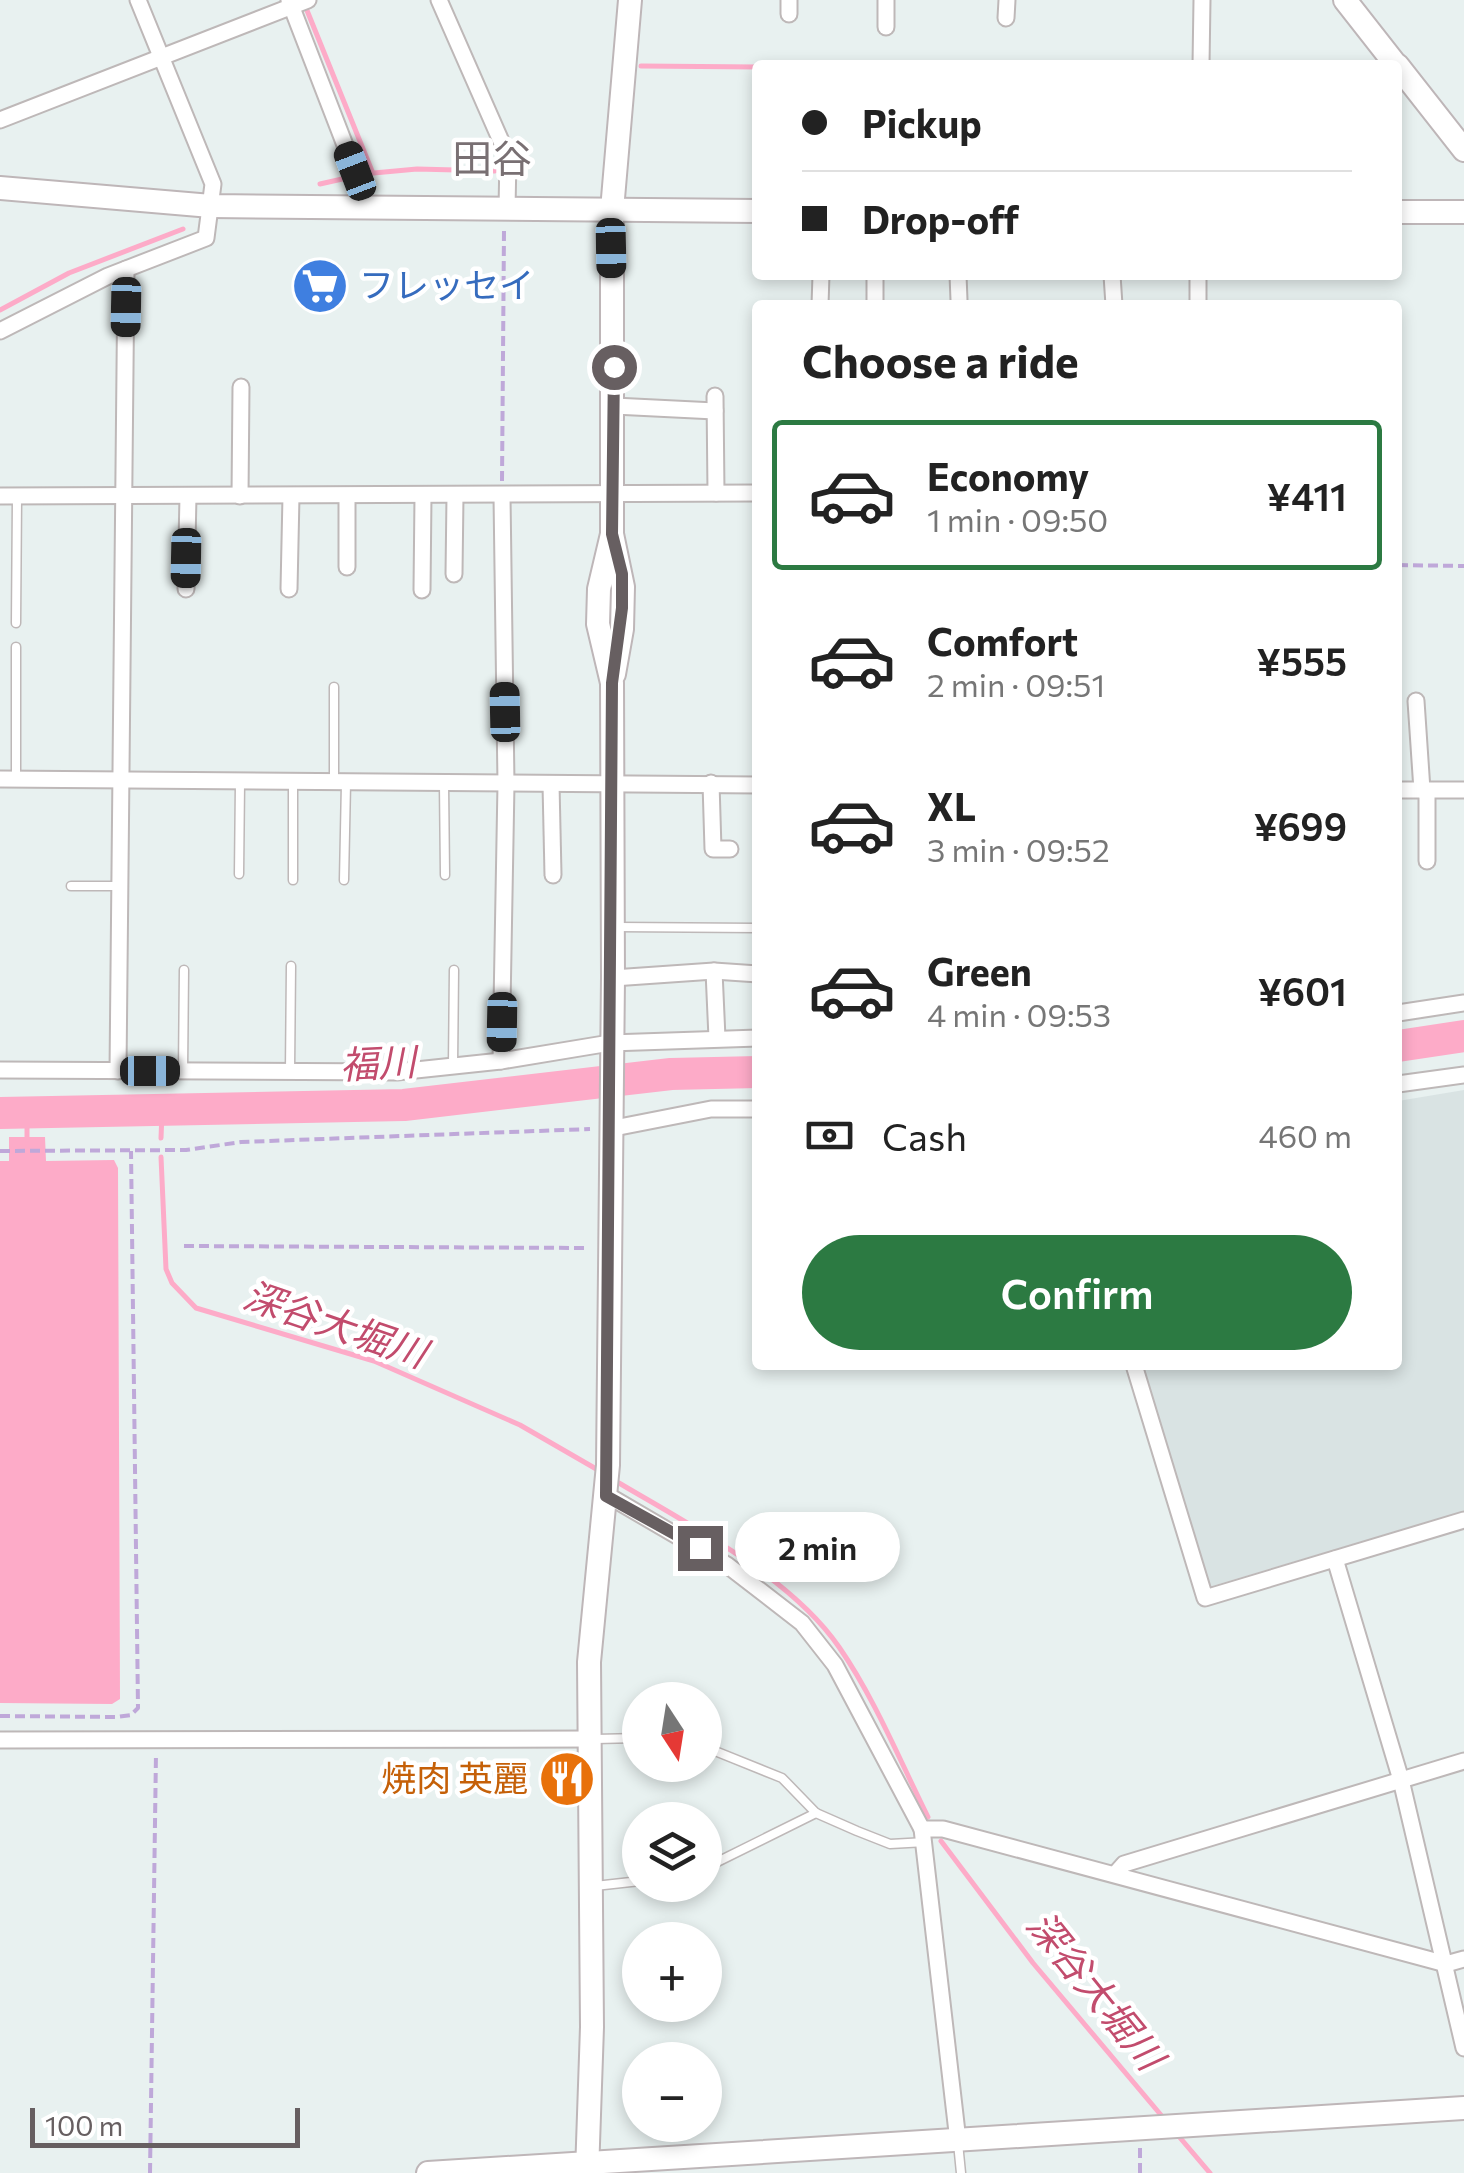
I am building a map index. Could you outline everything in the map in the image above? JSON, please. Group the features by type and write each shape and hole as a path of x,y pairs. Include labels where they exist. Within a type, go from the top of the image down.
{"street":[{"path":"0,332 126,269 206,238 213,184 138,0"},
{"path":"0,120 290,3 308,0"},
{"path":"439,0 508,156 505,218"},
{"path":"587,2168 590,1644 606,1496 612,978 612,683 598,624 601,579 612,534 612,210 630,0"},
{"path":"886,0 886,27"},
{"path":"1006,18 1007,0"},
{"path":"1201,60 1202,0"},
{"path":"1345,0 1392,60"},
{"path":"290,3 355,171 361,210"},
{"path":"1402,72 1464,150"},
{"path":"0,188 211,206 505,218 612,210 752,211"},
{"path":"1402,212 1464,212"},
{"path":"118,1071 126,269"},
{"path":"958,280 959,300"},
{"path":"240,496 241,388"},
{"path":"614,406 715,403 716,493"},
{"path":"0,496 752,493"},
{"path":"186,588 188,496"},
{"path":"289,590 291,496"},
{"path":"347,496 347,567"},
{"path":"422,590 423,496"},
{"path":"454,574 455,496"},
{"path":"501,1061 506,784 502,496"},
{"path":"1416,700 1427,861"},
{"path":"8,780 752,785"},
{"path":"551,784 553,875"},
{"path":"711,784 712,850 730,849"},
{"path":"1402,790 1464,790"},
{"path":"612,978 714,970 752,973"},
{"path":"714,970 717,1038"},
{"path":"1402,1011 1464,1003"},
{"path":"0,1070 397,1072 610,1048 752,1038"},
{"path":"1402,1083 1464,1075"},
{"path":"610,1122 711,1109 752,1109"},
{"path":"1136,1370 1205,1598 1464,1520"},
{"path":"606,1496 726,1565 802,1623 835,1664 924,1835 958,2141"},
{"path":"1336,1559 1401,1780 1464,2048"},
{"path":"0,1740 590,1739"},
{"path":"1116,1873 1124,1864 1464,1761"},
{"path":"924,1835 943,1829 1446,1964 1464,1958"},
{"path":"428,2173 587,2168 1464,2108"}],"lane":[{"path":"16,623 18,496"},
{"path":"8,780 16,646"},
{"path":"334,688 344,880"},
{"path":"239,874 240,783"},
{"path":"293,880 294,783"},
{"path":"444,784 445,875"},
{"path":"71,886 119,886"},
{"path":"612,927 752,928"},
{"path":"290,1072 291,966"},
{"path":"182,1071 184,970"},
{"path":"454,970 454,1066"},
{"path":"590,1739 622,1738"},
{"path":"722,1754 782,1778 816,1813 890,1844 924,1835"},
{"path":"722,1860 816,1813"},
{"path":"591,1886 622,1882"},
{"path":"958,2141 961,2173"}],"path":[{"path":"502,496 505,218"},
{"path":"1402,566 1464,566"},
{"path":"0,1151 154,1150 610,1122"},
{"path":"0,1716 118,1717 132,1715 138,1708 130,1151"},
{"path":"184,1246 609,1248"},
{"path":"150,2173 156,1740"},
{"path":"1140,2130 1140,2173"}],"shaded area":[{"path":"1464,1090 1464,1511 1209,1587 1142,1370 1402,1370 1402,1100"},
{"path":"9,1137 45,1137 46,1161 114,1160 118,1168 120,1699 112,1704 0,1703 0,1161 9,1161"}],"waterway":[{"path":"304,3 372,171"},
{"path":"641,66 752,67"},
{"path":"363,174 417,169 495,171"},
{"path":"320,184 351,177"},
{"path":"0,310 69,273 183,229"},
{"name":"福川","path":"1402,1045 1464,1036"},
{"name":"福川","path":"0,1113 404,1105 671,1074 752,1072"},
{"path":"27,1113 27,1140"},
{"name":"深谷大堀川","path":"161,1138 162,1113"},
{"name":"深谷大堀川","path":"161,1157 166,1269 172,1283 196,1308 374,1361 520,1425 598,1470"},
{"name":"深谷大堀川","path":"619,1483 738,1555 795,1598 819,1622 864,1688 928,1817"},
{"name":"深谷大堀川","path":"941,1841 1033,1963 1166,2121"},
{"name":"深谷大堀川","path":"1176,2133 1210,2173"}],"place":[{"name":"フレッセイ","path":"320,286"},
{"name":"焼肉 英麗","path":"567,1779"}],"district":[{"name":"田谷","path":"492,159"}],"route":[{"path":"614,367 612,534 622,574 622,629 612,683 606,1496 646,1514 700,1548"}]}
